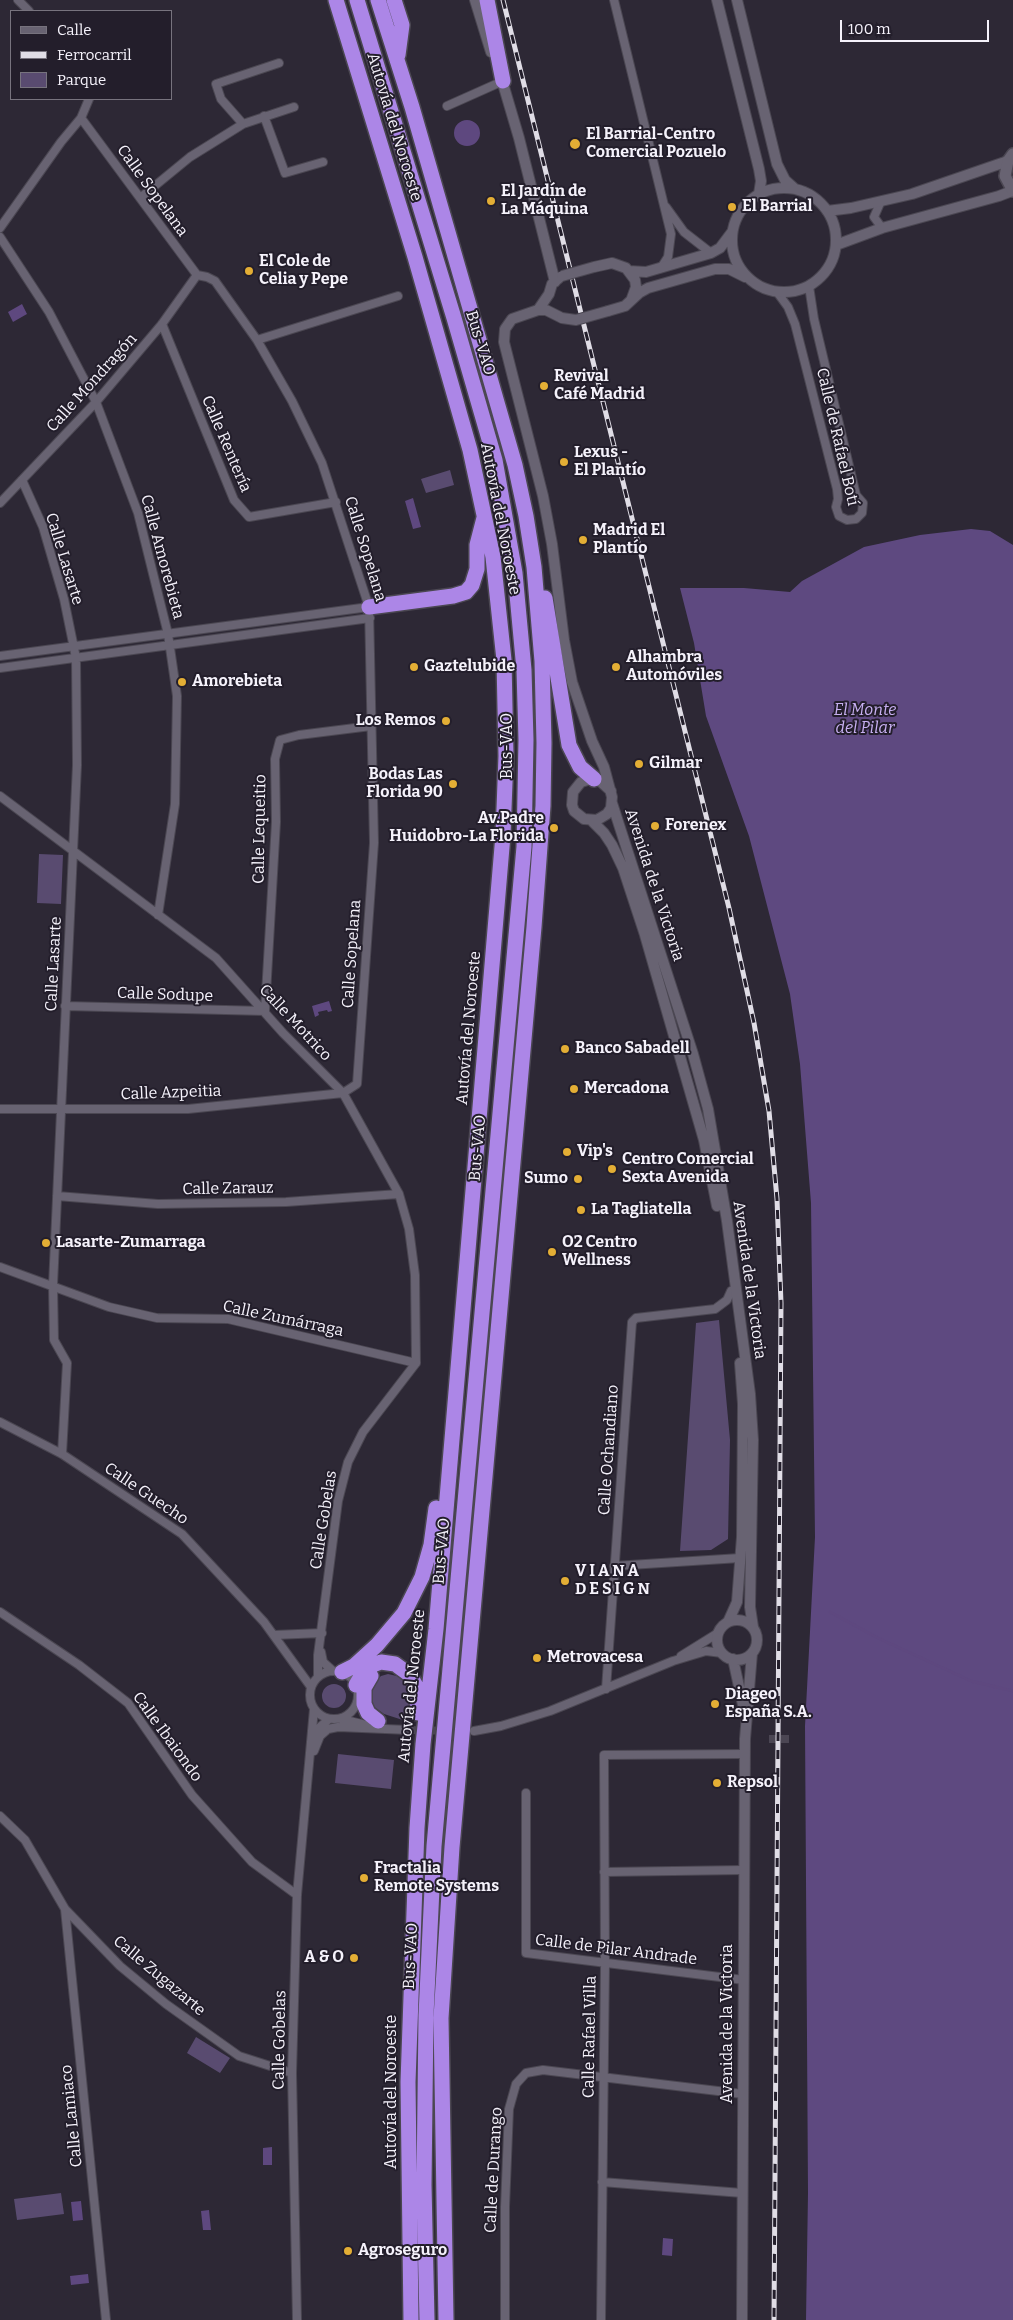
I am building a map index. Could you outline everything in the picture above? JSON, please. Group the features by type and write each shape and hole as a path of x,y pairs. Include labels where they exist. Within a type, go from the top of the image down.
{"highway":[{"name":"Autovía del Noroeste","path":"336,0 452,384 493,557 503,638 506,766 503,835 436,1629 423,1744 417,1828 408,2082 411,2320"},
{"name":"Bus-VAO","path":"357,0 446,290 495,460 515,573 524,670 526,740 524,847 434,1846 426,2015 424,2185 427,2320"},
{"name":"Autovía del Noroeste","path":"378,0 397,58 505,426 526,516 534,567 542,670 543,806 450,1866 441,2018 446,2320"},
{"path":"394,0 402,25 397,58"},
{"path":"487,0 503,81"},
{"path":"370,612 460,595 470,589 477,569 477,544 484,516"},
{"path":"534,567 544,589 569,745 575,760 590,778"},
{"path":"338,1672 377,1645 404,1613 422,1577 431,1545 437,1498 448,1482"},
{"path":"356,1685 363,1672 370,1666 381,1662 395,1664 410,1675 418,1695 417,1720 423,1744"},
{"path":"382,1726 368,1713 364,1704 363,1693 366,1683 373,1673 379,1670 386,1668 402,1670"}],"main road":[{"path":"1010,157 1005,176 1013,191"}],"street":[{"path":"18,0 28,10"},
{"path":"475,0 503,81 550,258 558,279"},
{"path":"614,0 670,234 668,257 661,268"},
{"path":"717,0 759,168 761,181 758,194"},
{"path":"737,0 780,172 795,189"},
{"path":"243,124 221,98 216,84 279,63"},
{"path":"734,68 741,77 757,143 764,146 771,140"},
{"path":"447,106 503,81"},
{"path":"0,228 61,142 81,118 89,100"},
{"path":"140,198 190,157 243,124 294,107"},
{"path":"264,116 284,173 323,162"},
{"name":"Calle Sopelana","path":"81,118 197,275 207,276 215,281 257,340 296,410 322,463 370,612 374,844 357,1084 343,1093"},
{"path":"827,211 881,201 951,182 1010,157"},
{"path":"629,271 646,272 711,253 720,248 732,232 738,214 745,205 758,194 777,188 795,189 818,201 827,211 834,227 836,245 832,261 823,276 809,286 794,292 777,292 761,288 738,272 722,269 648,288 632,298 625,306 576,320 538,310 558,279 612,263 620,264 629,271 635,280 636,287 632,298"},
{"path":"836,245 882,228 1013,191"},
{"path":"663,201 684,232 711,253"},
{"path":"881,201 874,217 882,228"},
{"path":"732,232 733,253 739,267 748,278"},
{"name":"Calle Amorebieta","path":"0,237 49,312 96,402 138,512 168,634 178,696 175,804 158,915"},
{"name":"Calle Mondragón","path":"0,503 96,402 162,324 197,275"},
{"name":"Calle de Rafael Botí","path":"777,292 788,307 795,324 836,489 838,499 836,507 839,516 846,520 856,519 862,513 863,503 856,495 814,319 809,286"},
{"path":"549,294 551,307 558,316"},
{"path":"257,340 398,296"},
{"name":"Avenida de la Victoria","path":"538,310 512,319 505,329 504,342 543,496 572,682 592,741 604,766 611,791"},
{"name":"Calle Rentería","path":"162,324 234,500 249,517 336,502"},
{"name":"Calle Lasarte","path":"22,480 43,527 64,599 76,658 77,765 74,852 65,1006 53,1285 54,1340 66,1363 62,1454"},
{"path":"0,656 168,634 370,612"},
{"path":"0,668 170,645 370,612"},
{"name":"Calle Lequeitio","path":"265,1011 276,822 275,759 280,740 299,735 371,726"},
{"name":"Avenida de la Victoria","path":"590,778 595,766 592,741"},
{"path":"590,778 604,783 611,791 612,803 607,814 597,820 584,819 574,811 571,798 576,786 590,778"},
{"name":"Calle Motrico","path":"0,796 216,958 283,1033 343,1093 399,1194 409,1229 415,1276 416,1364"},
{"name":"Avenida de la Victoria","path":"612,803 693,1054 710,1118 727,1222 750,1394 753,1440 750,1607 753,1628"},
{"name":"Avenida de la Victoria","path":"591,820 604,832 623,868 645,935 704,1140 731,1291 739,1349 742,1404 738,1602 728,1622"},
{"name":"Calle Sodupe","path":"65,1006 265,1011"},
{"name":"Calle Azpeitia","path":"0,1109 188,1109 343,1093"},
{"name":"Calle Zarauz","path":"57,1196 158,1204 286,1202 399,1194"},
{"name":"Calle Zumárraga","path":"0,1267 109,1307 157,1318 228,1319 416,1364"},
{"name":"Calle Ochandiano","path":"606,1689 632,1322 636,1318 715,1309 727,1300 731,1291"},
{"name":"Calle Gobelas","path":"318,1677 338,1501 348,1462 363,1432 416,1364"},
{"name":"Calle Guecho","path":"0,1422 62,1454 182,1534 264,1622 311,1686"},
{"path":"614,1566 740,1558"},
{"name":"Calle Ibaiondo","path":"0,1612 79,1665 128,1702 192,1795 252,1862 297,1895"},
{"path":"474,1731 527,1718 606,1689 672,1661 706,1651 722,1653 733,1659 744,1659 752,1653 757,1643 753,1628 742,1620 728,1622 718,1633 672,1661"},
{"path":"274,1636 322,1633"},
{"path":"718,1633 717,1643 722,1653"},
{"name":"Calle Gobelas","path":"321,1643 323,1662 338,1672"},
{"name":"Avenida de la Victoria","path":"742,2320 744,1754 752,1653"},
{"name":"Avenida de la Victoria","path":"733,1659 743,1700 745,1729"},
{"path":"341,1719 352,1712 356,1706 358,1699 356,1685 348,1675 338,1672 318,1677 311,1686 311,1702 314,1709 323,1717 382,1726"},
{"path":"356,1706 364,1716 382,1726"},
{"name":"Calle Gobelas","path":"297,2320 292,2073 297,1895 314,1709"},
{"name":"Calle Gobelas","path":"312,1743 320,1727 329,1719"},
{"name":"Calle Gobelas","path":"310,1761 320,1736 328,1729 382,1726"},
{"name":"Calle Rafael Villa","path":"601,2320 605,1963 604,1755 744,1754"},
{"name":"Calle de Pilar Andrade","path":"526,1793 526,1953 744,1980"},
{"name":"Calle Zugazarte","path":"0,1816 25,1840 65,1908 120,1966 166,2004 239,2056 292,2073"},
{"path":"604,1872 743,1870"},
{"name":"Calle Lamiaco","path":"65,1908 106,2320"},
{"name":"Calle de Durango","path":"505,2320 505,2207 509,2109 516,2084 526,2073 544,2070 743,2094"},
{"path":"602,2182 742,2193"}],"green space":[{"path":"450,470 454,485 426,493 421,479"},
{"name":"El Monte del Pilar","path":"971,529 990,531 1013,545 1013,2320 806,2320 808,2193 805,1726 815,1537 811,1203 800,1064 790,994 749,836 706,716 694,643 680,588 744,588 790,592 802,581 864,547 920,535"},
{"path":"39,854 63,855 61,904 37,903"},
{"path":"719,1320 730,1440 728,1539 711,1550 680,1551 696,1323"},
{"path":"388,1674 401,1677 410,1687 412,1701 409,1722 384,1714 373,1706 370,1699 372,1685 381,1676"},
{"path":"334,1684 339,1685 345,1691 345,1701 339,1707 334,1708 329,1707 323,1701 322,1696 323,1691 329,1685"},
{"path":"338,1754 394,1760 391,1789 335,1783"},
{"path":"196,2037 230,2058 220,2073 187,2053"},
{"path":"61,2193 64,2214 17,2220 14,2199"}],"shaded area":[{"path":"467,120 476,124 480,133 476,142 467,146 458,142 454,133 458,124"},
{"path":"22,304 27,314 13,322 8,312"},
{"path":"413,498 421,527 413,529 405,501"},
{"path":"329,1001 332,1011 318,1012 319,1015 315,1017 312,1006"},
{"path":"272,2147 272,2165 263,2165 263,2148"},
{"path":"81,2201 83,2220 73,2221 71,2202"},
{"path":"209,2210 211,2230 203,2230 201,2211"},
{"path":"663,2238 673,2239 672,2256 662,2255"},
{"path":"88,2274 89,2283 71,2285 70,2276"}],"waterway":[{"path":"830,1612 878,1638 971,1681 1013,1691"}],"tunnel":[{"path":"409,1730 464,1731"},
{"path":"769,1739 792,1739"}],"railway":[{"path":"503,0 729,908 754,1023 769,1111 777,1199 781,1303 774,2320"}],"place":[{"name":"El Barrial-Centro Comercial Pozuelo","path":"575,144"},
{"name":"El Jardín de La Máquina","path":"491,201"},
{"name":"El Barrial","path":"732,207"},
{"name":"El Cole de Celia y Pepe","path":"249,271"},
{"name":"Revival Café Madrid","path":"544,386"},
{"name":"Lexus - El Plantío","path":"564,462"},
{"name":"Madrid El Plantío","path":"583,540"},
{"name":"Gaztelubide","path":"414,667"},
{"name":"Alhambra Automóviles","path":"616,667"},
{"name":"Amorebieta","path":"182,682"},
{"name":"Los Remos","path":"446,721"},
{"name":"Gilmar","path":"639,764"},
{"name":"Bodas Las Florida 90","path":"453,784"},
{"name":"Forenex","path":"655,826"},
{"name":"Av.Padre Huidobro-La Florida","path":"554,828"},
{"name":"Banco Sabadell","path":"565,1049"},
{"name":"Mercadona","path":"574,1089"},
{"name":"Vip's","path":"567,1152"},
{"name":"Centro Comercial Sexta Avenida","path":"612,1169"},
{"name":"Sumo","path":"578,1179"},
{"name":"La Tagliatella","path":"581,1210"},
{"name":"Lasarte-Zumarraga","path":"46,1243"},
{"name":"O2 Centro Wellness","path":"552,1252"},
{"name":"V I A N A D E S I G N","path":"565,1581"},
{"name":"Metrovacesa","path":"537,1658"},
{"name":"Diageo España S.A.","path":"715,1704"},
{"name":"Repsol","path":"717,1783"},
{"name":"Fractalia Remote Systems","path":"364,1878"},
{"name":"A & O","path":"354,1958"},
{"name":"Agroseguro","path":"348,2251"}]}
